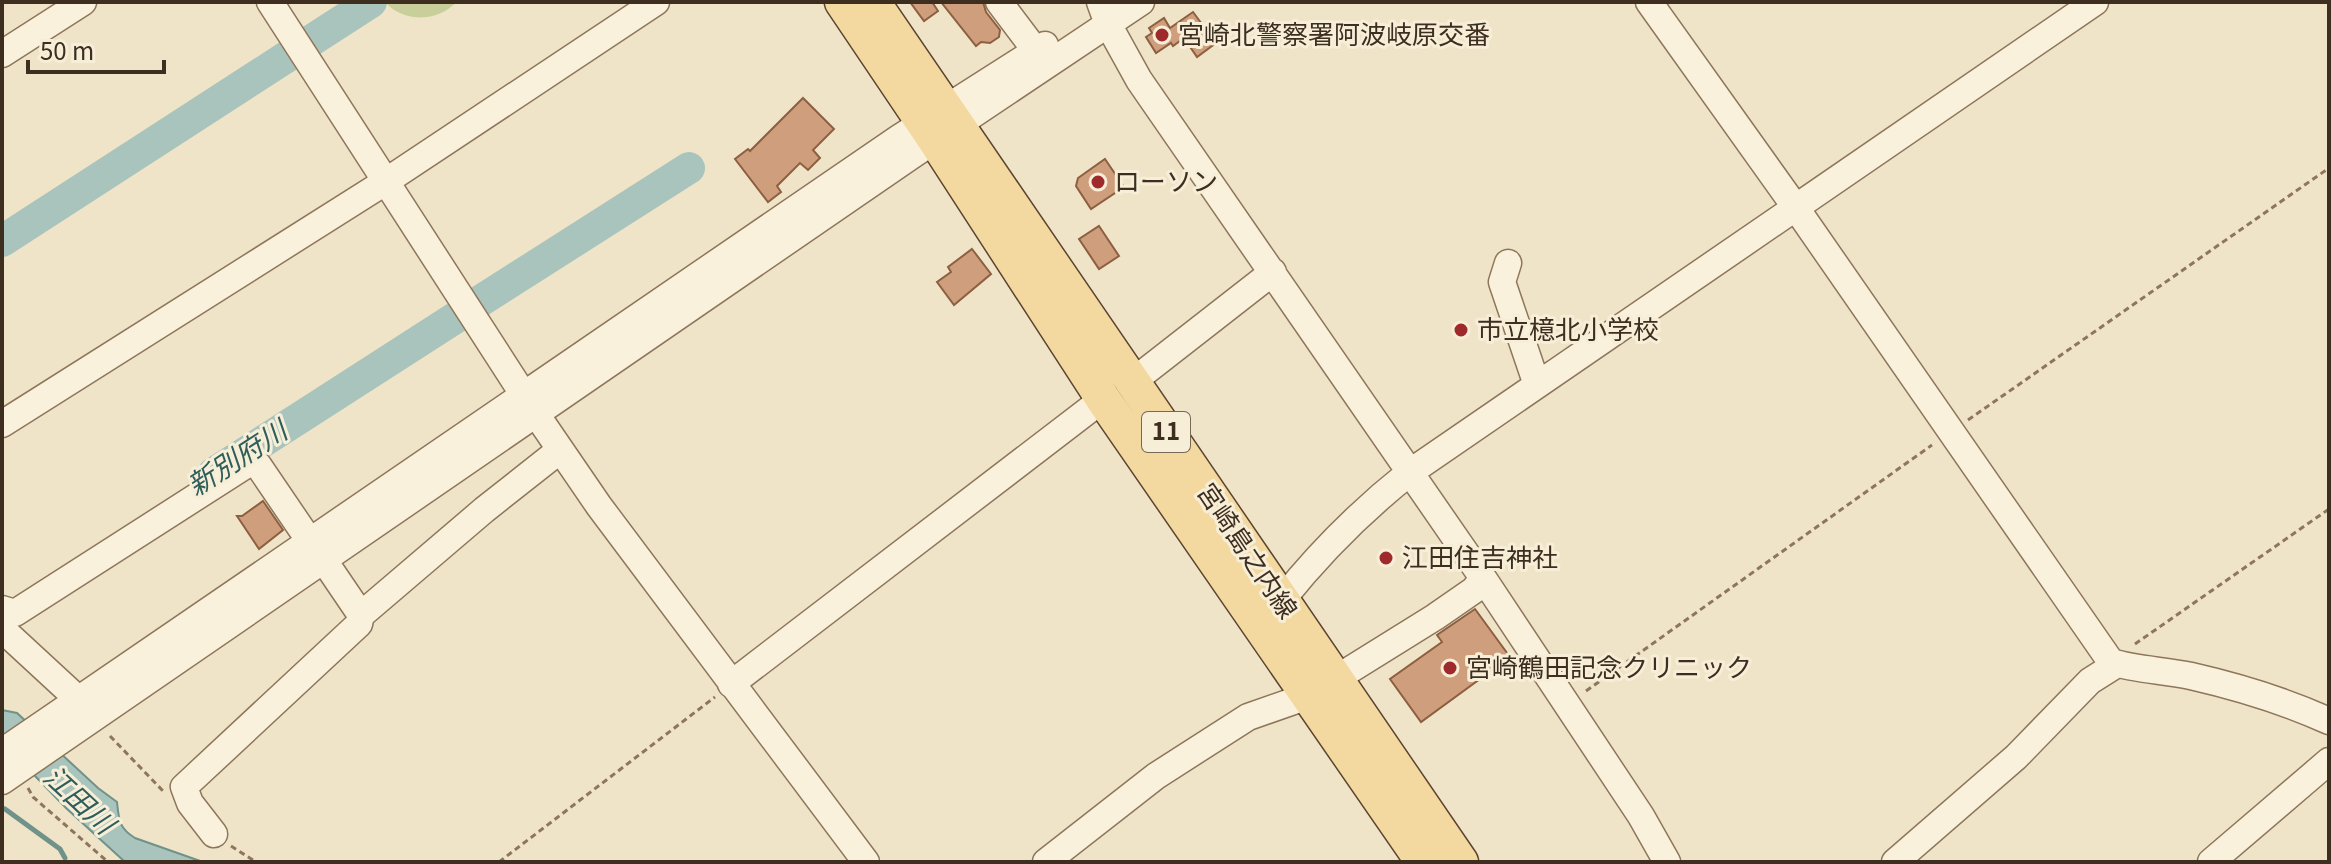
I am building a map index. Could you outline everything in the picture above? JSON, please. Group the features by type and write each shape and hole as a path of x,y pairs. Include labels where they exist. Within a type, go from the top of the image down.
{"main road":[{"name":"宮崎島之内線","path":"842,2 940,125 1321,688 1423,862"},
{"name":"宮崎島之内線","path":"873,2 940,125"},
{"name":"宮崎島之内線","path":"1118,391 1281,601 1321,688 1461,862"}],"street":[{"path":"2,54 83,2"},
{"path":"270,2 560,450 866,862"},
{"path":"2,424 385,182 656,2"},
{"path":"999,2 1036,51"},
{"path":"940,125 1036,51 1106,9 1141,2"},
{"path":"1649,2 2114,663 2190,676 2287,702 2329,721"},
{"path":"1281,601 1332,540 1409,473 2095,2"},
{"path":"12,772 74,714 317,551 1106,9"},
{"path":"1106,9 1139,80 1483,578 1641,816 1667,862"},
{"path":"1508,263 1502,282 1524,323 1537,385"},
{"path":"731,684 1273,272"},
{"path":"214,834 190,803 184,787 359,624 361,615 560,450"},
{"path":"2,609 15,613 249,463 258,465 361,615"},
{"path":"1046,862 1156,776 1248,717 1321,688 1461,599 1474,590 1483,578"},
{"path":"2,629 74,714"},
{"path":"1895,862 2016,757 2090,681 2114,663"},
{"path":"2211,862 2329,761"}],"path":[{"path":"1567,704 2329,168"},
{"path":"2114,663 2329,509"},
{"path":"499,862 731,684"},
{"path":"12,772 33,797 108,862"}],"green space":[{"path":"385,2 456,2 440,14 420,17 401,13"}],"water":[{"name":"江田川","path":"2,710 17,713 117,802 121,823 135,838 203,862 125,862 66,808 2,742"}],"building":[{"path":"910,2 932,2 938,11 924,21"},
{"path":"941,2 983,2 986,12 1000,30 999,37 976,46"},
{"path":"1193,12 1216,43 1197,57 1184,38 1156,53 1146,37 1152,33 1149,28 1164,18 1170,28"},
{"path":"803,98 834,129 813,150 820,158 808,170 800,163 777,186 781,192 768,202 735,159 748,149 750,151"},
{"name":"ローソン","path":"1105,159 1124,187 1091,209 1076,186 1078,178"},
{"path":"1099,226 1119,256 1099,269 1079,239"},
{"path":"972,249 991,274 954,305 937,282 951,272 948,267"},
{"path":"263,501 283,530 259,549 237,516 242,516"},
{"name":"宮崎鶴田記念クリニック","path":"1475,609 1510,657 1421,722 1390,679 1442,642 1437,635"}],"waterway":[{"name":"新別府川","path":"309,42 371,2"},
{"name":"新別府川","path":"2,241 291,54"},
{"name":"新別府川","path":"474,305 689,168"},
{"name":"新別府川","path":"214,473 455,318"},
{"name":"新別府川","path":"5,809 60,849 65,858"}],"place":[{"name":"宮崎北警察署阿波岐原交番","path":"1162,35"},
{"name":"ローソン","path":"1098,182"},
{"name":"市立檍北小学校","path":"1461,330"},
{"name":"江田住吉神社","path":"1386,558"},
{"name":"宮崎鶴田記念クリニック","path":"1450,668"}]}
